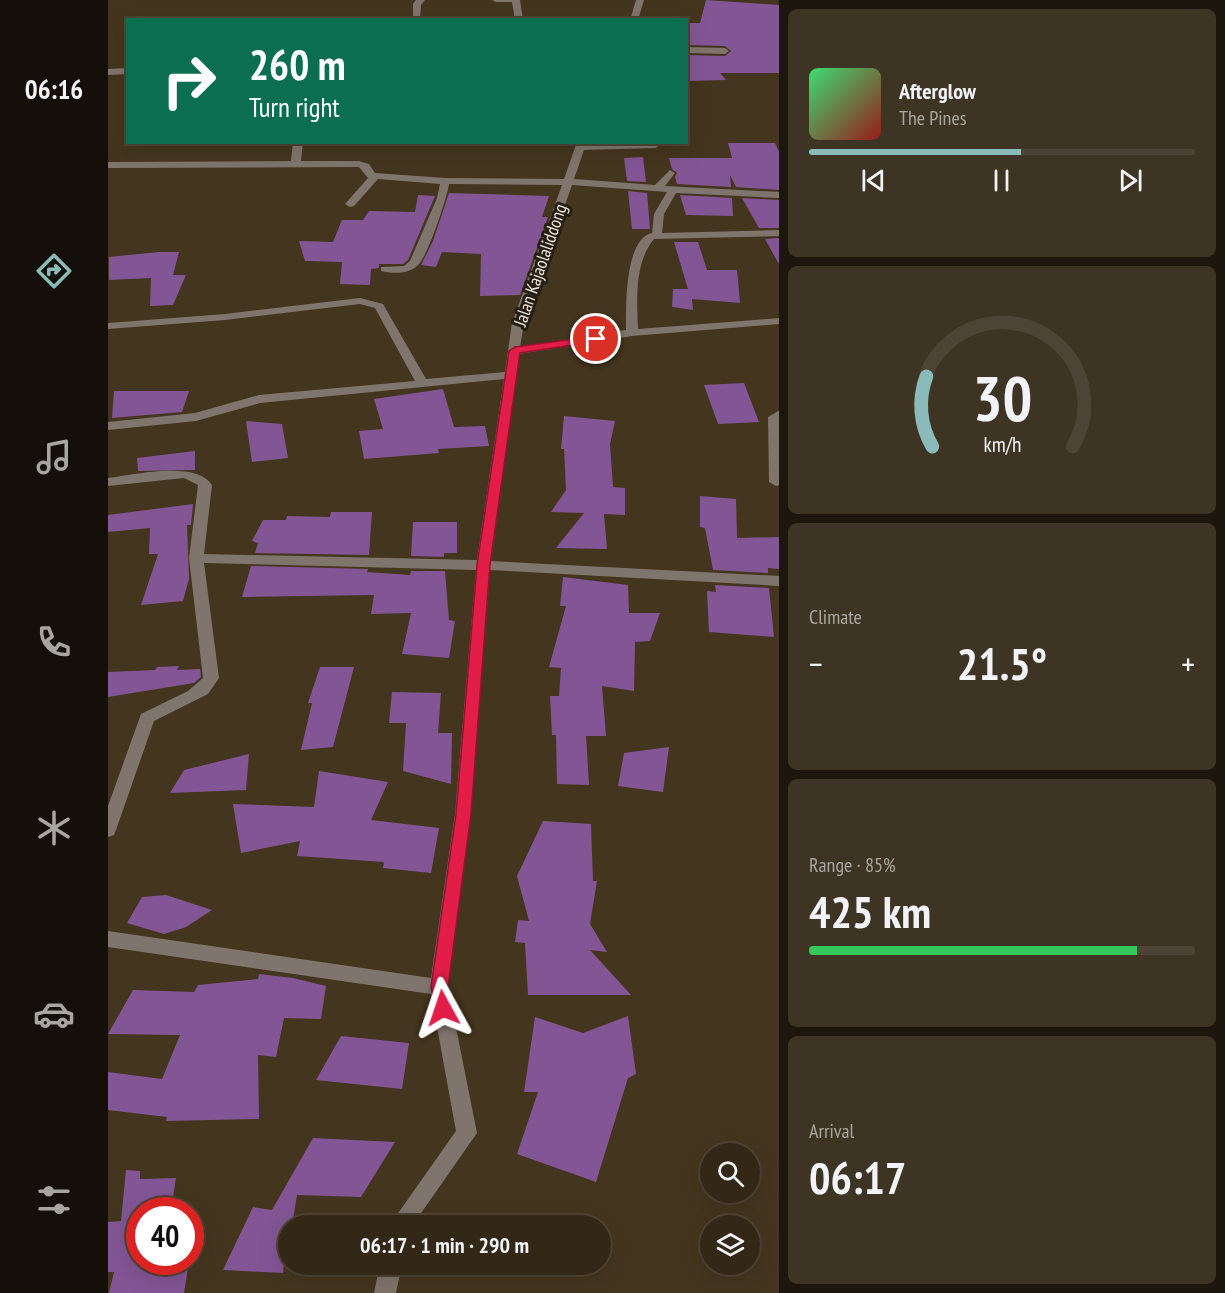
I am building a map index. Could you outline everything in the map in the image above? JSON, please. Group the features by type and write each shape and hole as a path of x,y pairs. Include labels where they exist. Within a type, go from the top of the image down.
{"street":[{"path":"417,18 417,4 421,0"},
{"path":"496,0 516,0 519,18"},
{"path":"635,18 640,0"},
{"path":"688,50 725,51"},
{"path":"108,72 126,71"},
{"path":"296,163 298,144"},
{"path":"581,145 653,146"},
{"name":"Jalan Kajaolaliddong","path":"407,1215 467,1133 439,987 464,814 483,565 518,323 581,145"},
{"path":"108,165 363,164 375,176 445,181 568,182 779,195"},
{"path":"658,188 670,173"},
{"path":"350,204 375,176"},
{"path":"385,269 406,269 416,263 442,198 445,181"},
{"path":"657,235 659,214 673,190"},
{"path":"632,333 632,285 644,242 657,235 779,233"},
{"path":"108,326 225,317 360,302 372,303 379,306 421,381"},
{"path":"515,351 632,333 779,321"},
{"path":"108,426 196,417 259,399 421,381 512,375"},
{"path":"776,482 774,417 779,414"},
{"path":"108,482 185,474 199,477 205,485 196,558 210,683 200,693 163,707 147,718 108,830"},
{"path":"196,558 483,565 779,581"},
{"path":"108,939 439,987"},
{"path":"385,1293 389,1275"}],"building":[{"path":"706,0 779,5 779,73 720,73 726,80 688,81 688,55 725,56 731,51 725,46 688,45 688,23 700,23"},
{"path":"728,143 775,143 779,152 779,190 736,187 730,175 731,187 677,184 675,177 677,173 672,169 669,158 732,158"},
{"path":"643,157 646,182 627,181 624,158"},
{"path":"628,191 647,193 650,229 632,229"},
{"path":"449,193 549,196 542,217 548,217 520,295 480,296 481,254 442,252 436,267 421,265 433,241"},
{"path":"418,195 435,196 408,260 403,264 379,264 379,268 371,269 370,285 340,284 342,262 305,261 299,241 333,242 342,220 363,220 369,211 415,212"},
{"path":"680,195 732,198 733,216 686,215"},
{"path":"742,198 779,200 779,228 759,228"},
{"path":"779,238 779,264 765,239"},
{"path":"674,242 698,242 707,270 737,270 740,303 692,299 693,310 672,307 673,289 688,289"},
{"path":"179,252 173,275 186,275 173,305 150,306 151,278 109,280 109,257"},
{"path":"744,383 759,422 718,424 704,385"},
{"path":"443,389 454,427 485,426 489,446 438,449 439,453 364,459 359,431 383,429 374,399"},
{"path":"114,391 189,391 182,412 112,418"},
{"path":"564,416 615,421 610,444 613,487 625,488 625,515 604,514 607,549 556,548 584,513 551,512 566,490 564,449 561,449"},
{"path":"246,421 282,424 288,458 252,462"},
{"path":"195,451 195,470 138,471 137,458"},
{"path":"700,496 736,499 737,538 779,537 779,569 768,568 768,573 713,570 705,528 700,527"},
{"path":"193,504 191,525 187,525 189,579 183,601 141,605 158,554 149,554 150,528 108,532 108,515"},
{"path":"331,512 372,512 369,555 255,553 258,543 252,541 263,520 286,520 287,516 330,517"},
{"path":"413,522 457,522 457,553 444,553 444,557 411,556"},
{"path":"251,566 368,569 367,572 410,575 411,571 445,571 449,620 455,621 449,658 402,654 411,613 371,614 374,595 242,597"},
{"path":"563,577 628,585 629,613 660,613 650,641 635,642 634,691 602,686 606,736 586,736 589,785 557,784 556,735 552,735 550,696 559,696 561,668 549,667 566,606 560,606"},
{"path":"715,585 769,588 774,637 709,632 707,591 716,592"},
{"path":"179,666 177,670 200,669 201,677 194,683 108,697 108,672 155,670 157,667"},
{"path":"320,667 354,667 333,747 301,750 312,703 308,703"},
{"path":"392,692 441,693 438,733 452,733 451,784 403,771 406,723 389,723"},
{"path":"669,747 663,792 618,786 624,753"},
{"path":"249,754 246,790 170,793 184,770"},
{"path":"319,771 388,782 371,820 439,828 431,873 383,868 384,862 297,856 300,841 241,853 233,804 314,807"},
{"path":"543,821 591,824 593,881 597,881 590,924 607,952 590,950 631,995 528,995 525,943 515,942 518,920 529,921 517,876"},
{"path":"166,895 212,910 186,927 164,934 127,923 142,897"},
{"path":"259,974 293,978 326,986 321,1019 284,1018 276,1057 258,1055 259,1119 166,1121 167,1117 108,1110 108,1072 162,1079 180,1035 108,1034 133,990 194,992 198,985 258,979"},
{"path":"628,1016 636,1074 628,1078 596,1182 517,1154 538,1092 524,1092 535,1017 583,1033"},
{"path":"341,1036 409,1043 402,1089 316,1080"},
{"path":"313,1138 395,1142 361,1197 297,1195 294,1215 278,1215 278,1273 223,1270 253,1207 272,1210"},
{"path":"126,1170 140,1171 140,1179 176,1178 173,1197 126,1197 126,1275 187,1275 184,1293 109,1293 114,1272 108,1272 108,1222 121,1221"}],"route":[{"path":"443,1008 439,987 464,814 483,565 515,351 596,339"}]}
